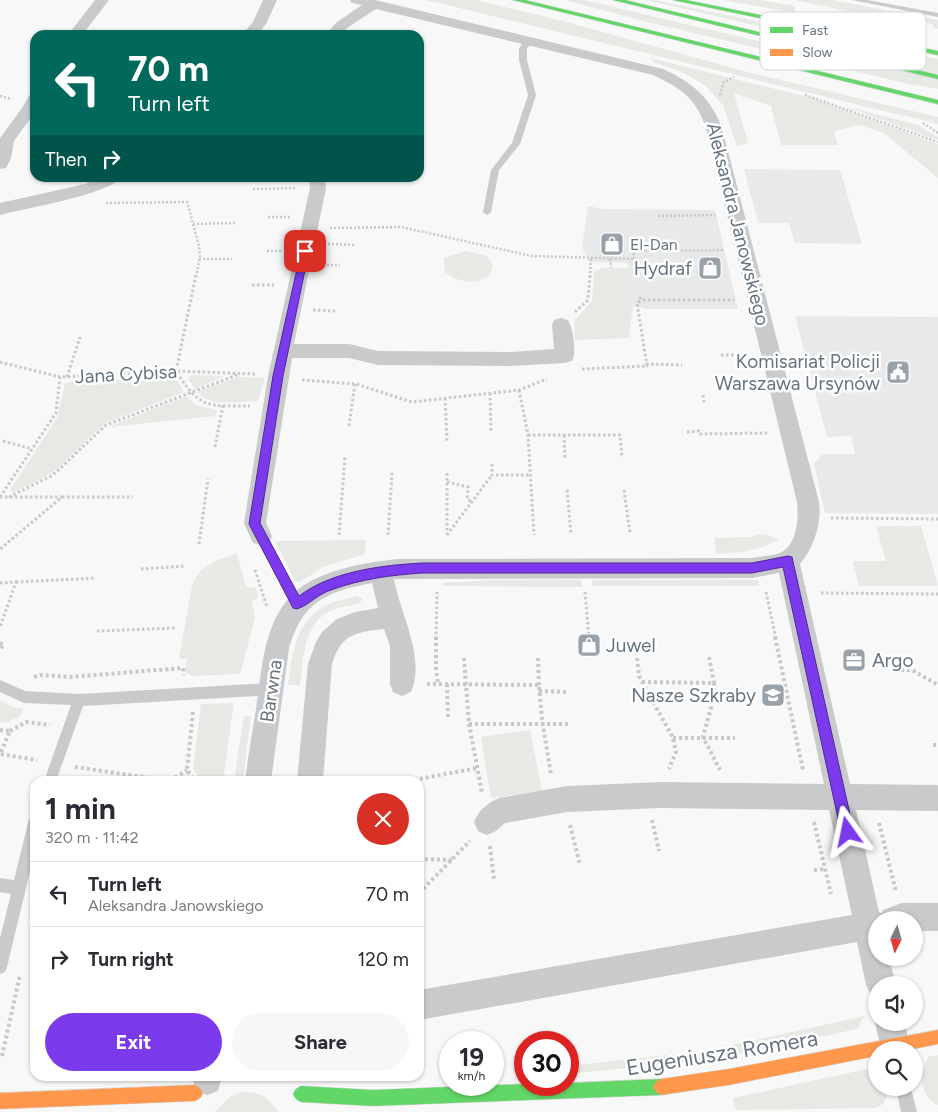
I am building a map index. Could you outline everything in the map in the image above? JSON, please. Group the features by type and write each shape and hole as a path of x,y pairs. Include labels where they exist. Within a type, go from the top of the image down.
{"main road":[{"path":"516,0 760,60"},
{"path":"616,0 760,34"},
{"path":"676,0 760,17"},
{"path":"801,70 938,102"},
{"path":"909,70 938,77"},
{"name":"Eugeniusza Romera","path":"300,1095 373,1098 651,1088 729,1077 893,1039 938,1037"},
{"path":"0,1101 205,1081"},
{"path":"189,1106 205,1081"}],"street":[{"path":"79,30 102,0"},
{"path":"254,30 259,24 270,0"},
{"path":"338,30 366,2"},
{"name":"Aleksandra Janowskiego","path":"366,2 658,72 692,91 702,100 710,113 808,502 810,517 805,533 798,550 788,561"},
{"path":"0,164 5,154 6,141 30,108"},
{"path":"0,209 90,188 103,182"},
{"path":"261,536 255,524 273,406 268,375 284,350 310,228 316,190"},
{"path":"284,350 349,351 378,358 511,359 565,356 562,325"},
{"path":"297,604 328,585 381,571 423,568 752,568 788,561 840,796 878,911"},
{"path":"381,571 385,594 402,646 402,684"},
{"name":"Barwna","path":"259,776 271,689 282,631 297,604"},
{"path":"310,776 320,664 328,641 342,627 359,622 392,617"},
{"path":"487,822 499,811 561,800 660,795 938,798"},
{"path":"923,918 938,918"},
{"path":"424,1003 868,921"}],"lane":[{"path":"855,0 917,12"},
{"path":"487,212 495,170 516,144 532,95 523,60 523,50 528,40"},
{"path":"261,536 297,604"},
{"path":"0,686 24,697 79,700 271,689"},
{"path":"52,776 79,700"},
{"path":"0,966 30,843"},
{"path":"0,885 19,888"},
{"path":"906,1096 909,1112"}],"path":[{"path":"718,103 724,82 734,77"},
{"path":"805,95 938,142"},
{"path":"923,123 938,132"},
{"path":"253,189 316,190"},
{"path":"97,203 187,202 199,246 199,259 176,371 189,393 201,403 273,406"},
{"path":"658,216 720,216"},
{"path":"193,224 235,223"},
{"path":"310,228 401,227 532,256 635,258"},
{"path":"325,244 355,245"},
{"path":"636,267 633,250 728,250"},
{"path":"562,325 588,300 591,258"},
{"path":"610,258 611,268"},
{"path":"199,259 232,259"},
{"path":"639,311 637,303 641,298 740,300"},
{"path":"312,310 335,311"},
{"path":"67,377 80,337"},
{"path":"721,355 753,355"},
{"path":"0,362 60,378"},
{"path":"646,364 682,365"},
{"name":"Jana Cybisa","path":"0,497 1,492 56,413 60,378 176,371 268,375"},
{"path":"9,497 53,475 106,425 240,374"},
{"path":"350,426 355,384"},
{"path":"519,390 528,435 534,534"},
{"path":"490,393 491,433"},
{"path":"703,395 704,402"},
{"path":"445,398 447,441"},
{"path":"215,447 223,405"},
{"path":"687,432 699,431 700,434 760,433"},
{"path":"528,435 620,435 622,458"},
{"path":"564,435 565,458"},
{"path":"3,441 32,449"},
{"path":"339,535 345,457"},
{"path":"447,473 447,535 492,475 492,464"},
{"path":"388,535 392,472"},
{"path":"492,475 531,475"},
{"path":"199,544 208,479"},
{"path":"447,482 468,487 467,499 472,502"},
{"path":"567,490 571,534"},
{"path":"624,490 630,533"},
{"path":"0,497 133,497"},
{"path":"0,549 62,497"},
{"path":"825,518 938,519"},
{"path":"141,569 186,566"},
{"path":"0,582 96,578"},
{"path":"0,627 16,582"},
{"path":"437,591 436,670 438,684"},
{"path":"585,591 589,636"},
{"path":"766,592 808,796 824,869 833,899 868,914"},
{"path":"795,593 938,594"},
{"path":"97,631 175,628"},
{"path":"0,643 4,645 0,650"},
{"path":"464,658 469,724 487,822 494,880"},
{"path":"538,658 542,724 561,800 568,814 580,865"},
{"path":"637,658 639,676 673,738 676,752 660,795"},
{"path":"709,658 715,693 703,737 734,795"},
{"path":"26,680 40,674 70,677 183,668 184,675 191,679"},
{"path":"901,670 912,670 938,685"},
{"path":"642,682 714,683"},
{"path":"402,684 539,684"},
{"path":"447,684 448,717"},
{"path":"539,691 568,692"},
{"path":"191,776 187,770 194,707"},
{"path":"0,730 10,731 26,722 52,725"},
{"path":"469,724 570,724"},
{"path":"10,731 0,754 36,760"},
{"path":"673,738 735,738"},
{"path":"933,744 938,745"},
{"path":"70,767 134,776"},
{"path":"424,778 478,768"},
{"path":"178,776 187,770"},
{"path":"873,797 880,911"},
{"path":"424,888 453,860 487,822"},
{"path":"424,859 453,860"},
{"path":"814,870 824,869"},
{"path":"2,1056 21,970"}],"shaded area":[{"path":"426,0 476,0 559,20 751,73 938,117 938,124"},
{"path":"565,0 584,0 760,42 760,49"},
{"path":"646,0 655,0 760,22 760,26"},
{"path":"723,0 760,0 795,6 795,12"},
{"path":"794,0 832,0 896,12 852,12"},
{"path":"926,18 938,20 938,29 933,28 933,24 926,23"},
{"path":"926,56 938,59 938,89 849,70 926,70"},
{"path":"650,58 812,98 938,144 938,178 884,133 860,125 834,131 838,145 781,145 771,106 734,93 748,143 737,146 723,105 706,86 684,73 654,62"},
{"path":"844,106 918,125 938,137 938,140"},
{"path":"744,169 840,170 862,244 795,243 789,223 758,223"},
{"path":"588,206 602,209 715,210 738,309 645,309 633,305 627,263 589,262 582,247"},
{"path":"466,251 487,256 493,266 486,278 472,282 465,281 445,272 444,258"},
{"path":"601,268 628,268 633,305 629,338 575,340 574,321 592,301 594,272"},
{"path":"795,316 938,317 938,514 825,513 814,464 822,454 855,454 851,436 827,437"},
{"path":"190,376 225,376 195,389 189,380"},
{"path":"238,377 265,378 258,401 217,402 202,397 197,392"},
{"path":"176,378 184,392 105,423 52,473 12,493 10,490 57,418 65,384 69,382"},
{"path":"187,396 195,405 217,410 216,416 108,427"},
{"path":"876,526 921,526 938,586 859,586 853,561 886,561"},
{"path":"763,534 779,539 749,551 716,554 714,538 750,537"},
{"path":"366,540 365,554 323,567 300,582 295,581 276,543 279,541"},
{"path":"237,553 246,587 256,588 258,596 256,600 252,600 255,618 240,674 192,676 185,672 187,659 179,659 192,586 200,572 210,564"},
{"path":"492,580 581,580 582,587 443,586 442,583"},
{"path":"592,580 758,580 759,586 592,586"},
{"path":"357,596 363,599 361,602 326,613 311,629 307,639 300,685 288,685 297,639 308,619 331,603"},
{"path":"0,700 15,708 23,709 20,716 6,723 0,722"},
{"path":"234,703 224,776 198,776 193,769 201,704"},
{"path":"244,716 251,716 244,776 235,776"},
{"path":"530,730 542,791 491,798 481,737"},
{"path":"865,1016 857,1029 710,1060 579,1073 579,1065 704,1051"},
{"path":"938,1055 938,1105 927,1096 923,1087 923,1071 928,1057"},
{"path":"867,1069 868,1096 886,1096 883,1104 875,1108 736,1110 733,1098"},
{"path":"241,1092 262,1096 271,1102 278,1112 214,1112 230,1097"}],"traffic: fast":[{"path":"516,0 760,59"},
{"path":"616,0 760,34"},
{"path":"676,0 760,17"},
{"path":"926,51 938,53"},
{"path":"806,70 938,102"},
{"path":"909,70 938,77"},
{"path":"301,1094 373,1098 661,1087"}],"traffic: slow":[{"path":"661,1087 729,1077 938,1037"},
{"path":"0,1101 195,1093"}],"place":[{"name":"El-Dan","path":"612,244"},
{"name":"Hydraf","path":"710,268"},
{"name":"Komisariat Policji Warszawa Ursynów","path":"898,372"},
{"name":"Juwel","path":"589,645"},
{"name":"Argo","path":"854,660"},
{"name":"Nasze Szkraby","path":"773,695"}],"route":[{"path":"305,251 278,376 255,524 297,604 328,585 381,571 423,568 752,568 771,566 788,561 848,832"}]}
